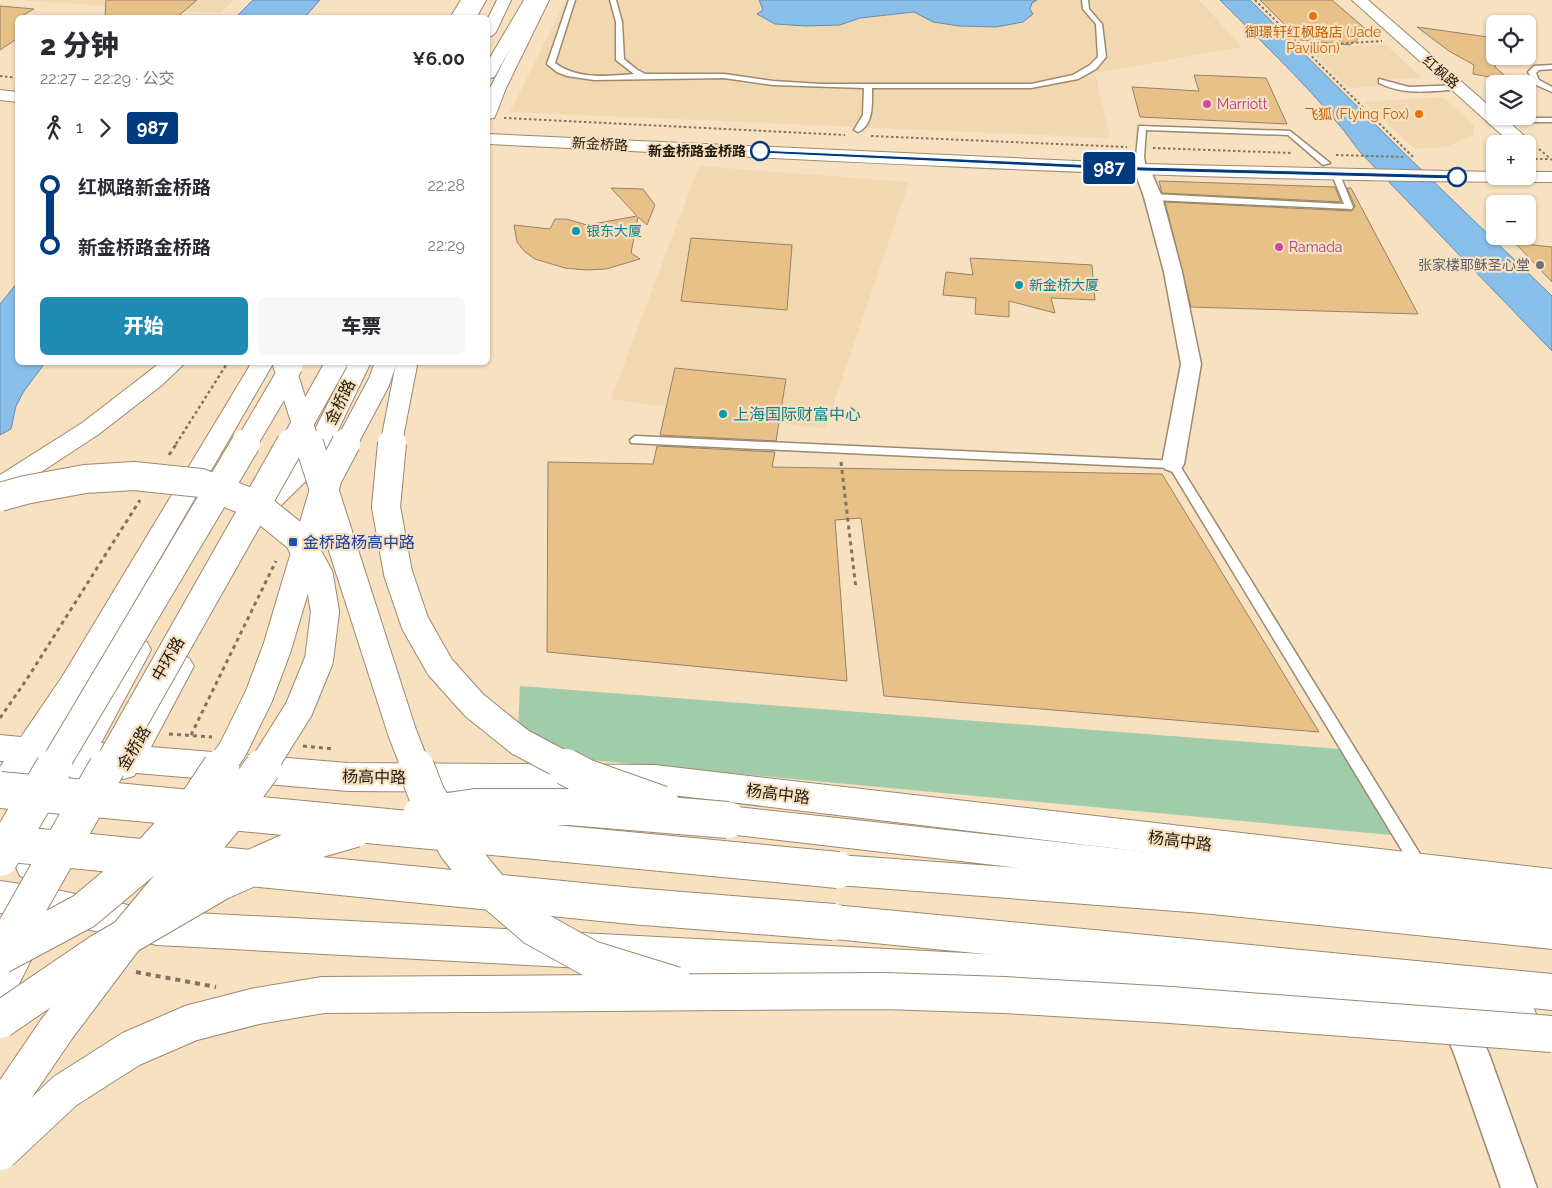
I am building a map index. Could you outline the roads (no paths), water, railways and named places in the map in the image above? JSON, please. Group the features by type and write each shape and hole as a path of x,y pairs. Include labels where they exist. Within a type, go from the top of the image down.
{"main road":[{"path":"459,15 468,0"},
{"path":"470,15 479,0"},
{"path":"490,28 504,0"},
{"path":"490,70 523,0"},
{"path":"490,71 532,0"},
{"path":"490,101 542,0"},
{"name":"红枫路","path":"1348,0 1540,164"},
{"name":"红枫路","path":"1359,0 1499,135"},
{"path":"0,83 15,85"},
{"path":"491,120 498,88"},
{"path":"0,95 15,97"},
{"name":"新金桥路","path":"491,120 1141,158"},
{"name":"新金桥路","path":"490,139 1351,164 1436,172 1540,164"},
{"name":"新金桥路","path":"1436,172 1486,167"},
{"path":"0,486 77,438 137,395 172,365"},
{"path":"0,794 14,750 72,685 262,365"},
{"path":"284,365 402,732 426,793 458,848 492,891 534,928 591,959 700,993"},
{"path":"0,858 292,365"},
{"name":"金桥路","path":"0,983 42,903 153,716 262,509 288,439 326,365"},
{"name":"中环路","path":"0,956 335,365"},
{"name":"金桥路","path":"262,509 297,475 316,451 359,365"},
{"path":"0,956 84,911 147,858 197,804 233,749 259,696 277,648 328,477 379,382 385,365"},
{"path":"406,365 392,438 386,507 398,572 413,615 440,667 474,705 520,742 585,777 650,802 728,820"},
{"path":"42,903 30,887 31,868 49,817 79,755 203,530 207,506 197,475"},
{"path":"0,497 25,490 85,479 134,476 201,483 257,505 298,538 320,576 325,612 319,660 299,709 269,760 223,821 123,941 78,1000 0,1112"},
{"path":"0,892 28,829 42,784 42,767 14,750"},
{"name":"杨高中路","path":"14,750 348,777 655,780 1552,885"},
{"path":"0,790 828,869 1202,897 1552,932"},
{"path":"0,1020 100,952 220,882 310,842 390,819 486,807 570,807 728,820 1552,912"},
{"path":"0,843 632,906 834,922 1552,992"},
{"path":"0,897 42,903 157,928 1188,983 1552,1018"},
{"path":"0,1152 65,1092 131,1049 191,1023 257,1006 322,995 884,992 1171,1005 1552,1034"}],"street":[{"path":"1141,158 1154,198 1173,272 1191,364 1174,464"},
{"path":"1452,1008 1472,1054 1519,1188"}],"lane":[{"path":"572,0 551,64 557,70 570,75 605,77 724,76 774,83 868,87 932,84 985,87 1031,86 1075,77 1093,67 1102,57 1099,24 1086,9 1085,0"},
{"path":"613,0 618,10 621,32 620,60 632,71 644,76"},
{"path":"1552,67 1536,68 1532,72 1533,79 1542,86 1552,90"},
{"path":"1382,82 1389,86 1404,89 1452,88"},
{"path":"858,130 868,113 868,87"},
{"path":"1536,120 1552,120"},
{"path":"1141,158 1142,128 1290,133 1326,164 1349,206 1154,198"},
{"path":"635,440 1174,464 1421,870"}],"water":[{"path":"253,0 320,0 307,15 238,15"},
{"path":"759,0 1037,0 1032,3 1030,9 1033,14 1023,22 996,27 959,26 933,22 914,12 860,18 840,25 806,26 775,24 757,14 763,10"},
{"path":"1220,0 1250,0 1486,232 1486,245 1499,245 1552,296 1552,351 1360,152 1311,92"},
{"path":"15,285 15,365 44,365 24,391 16,406 11,429 0,435 0,304"}],"place":[{"name":"御璟轩红枫路店 (Jade Pavilion)","path":"1313,16"},
{"name":"Marriott","path":"1207,104"},
{"name":"飞狐 (Flying Fox)","path":"1419,114"},
{"name":"新金桥路金桥路","path":"760,151"},
{"name":"银东大厦","path":"576,231"},
{"name":"Ramada","path":"1279,247"},
{"name":"张家楼耶稣圣心堂","path":"1540,265"},
{"name":"新金桥大厦","path":"1019,285"},
{"name":"上海国际财富中心","path":"723,414"},
{"name":"金桥路杨高中路","path":"293,542"}]}
